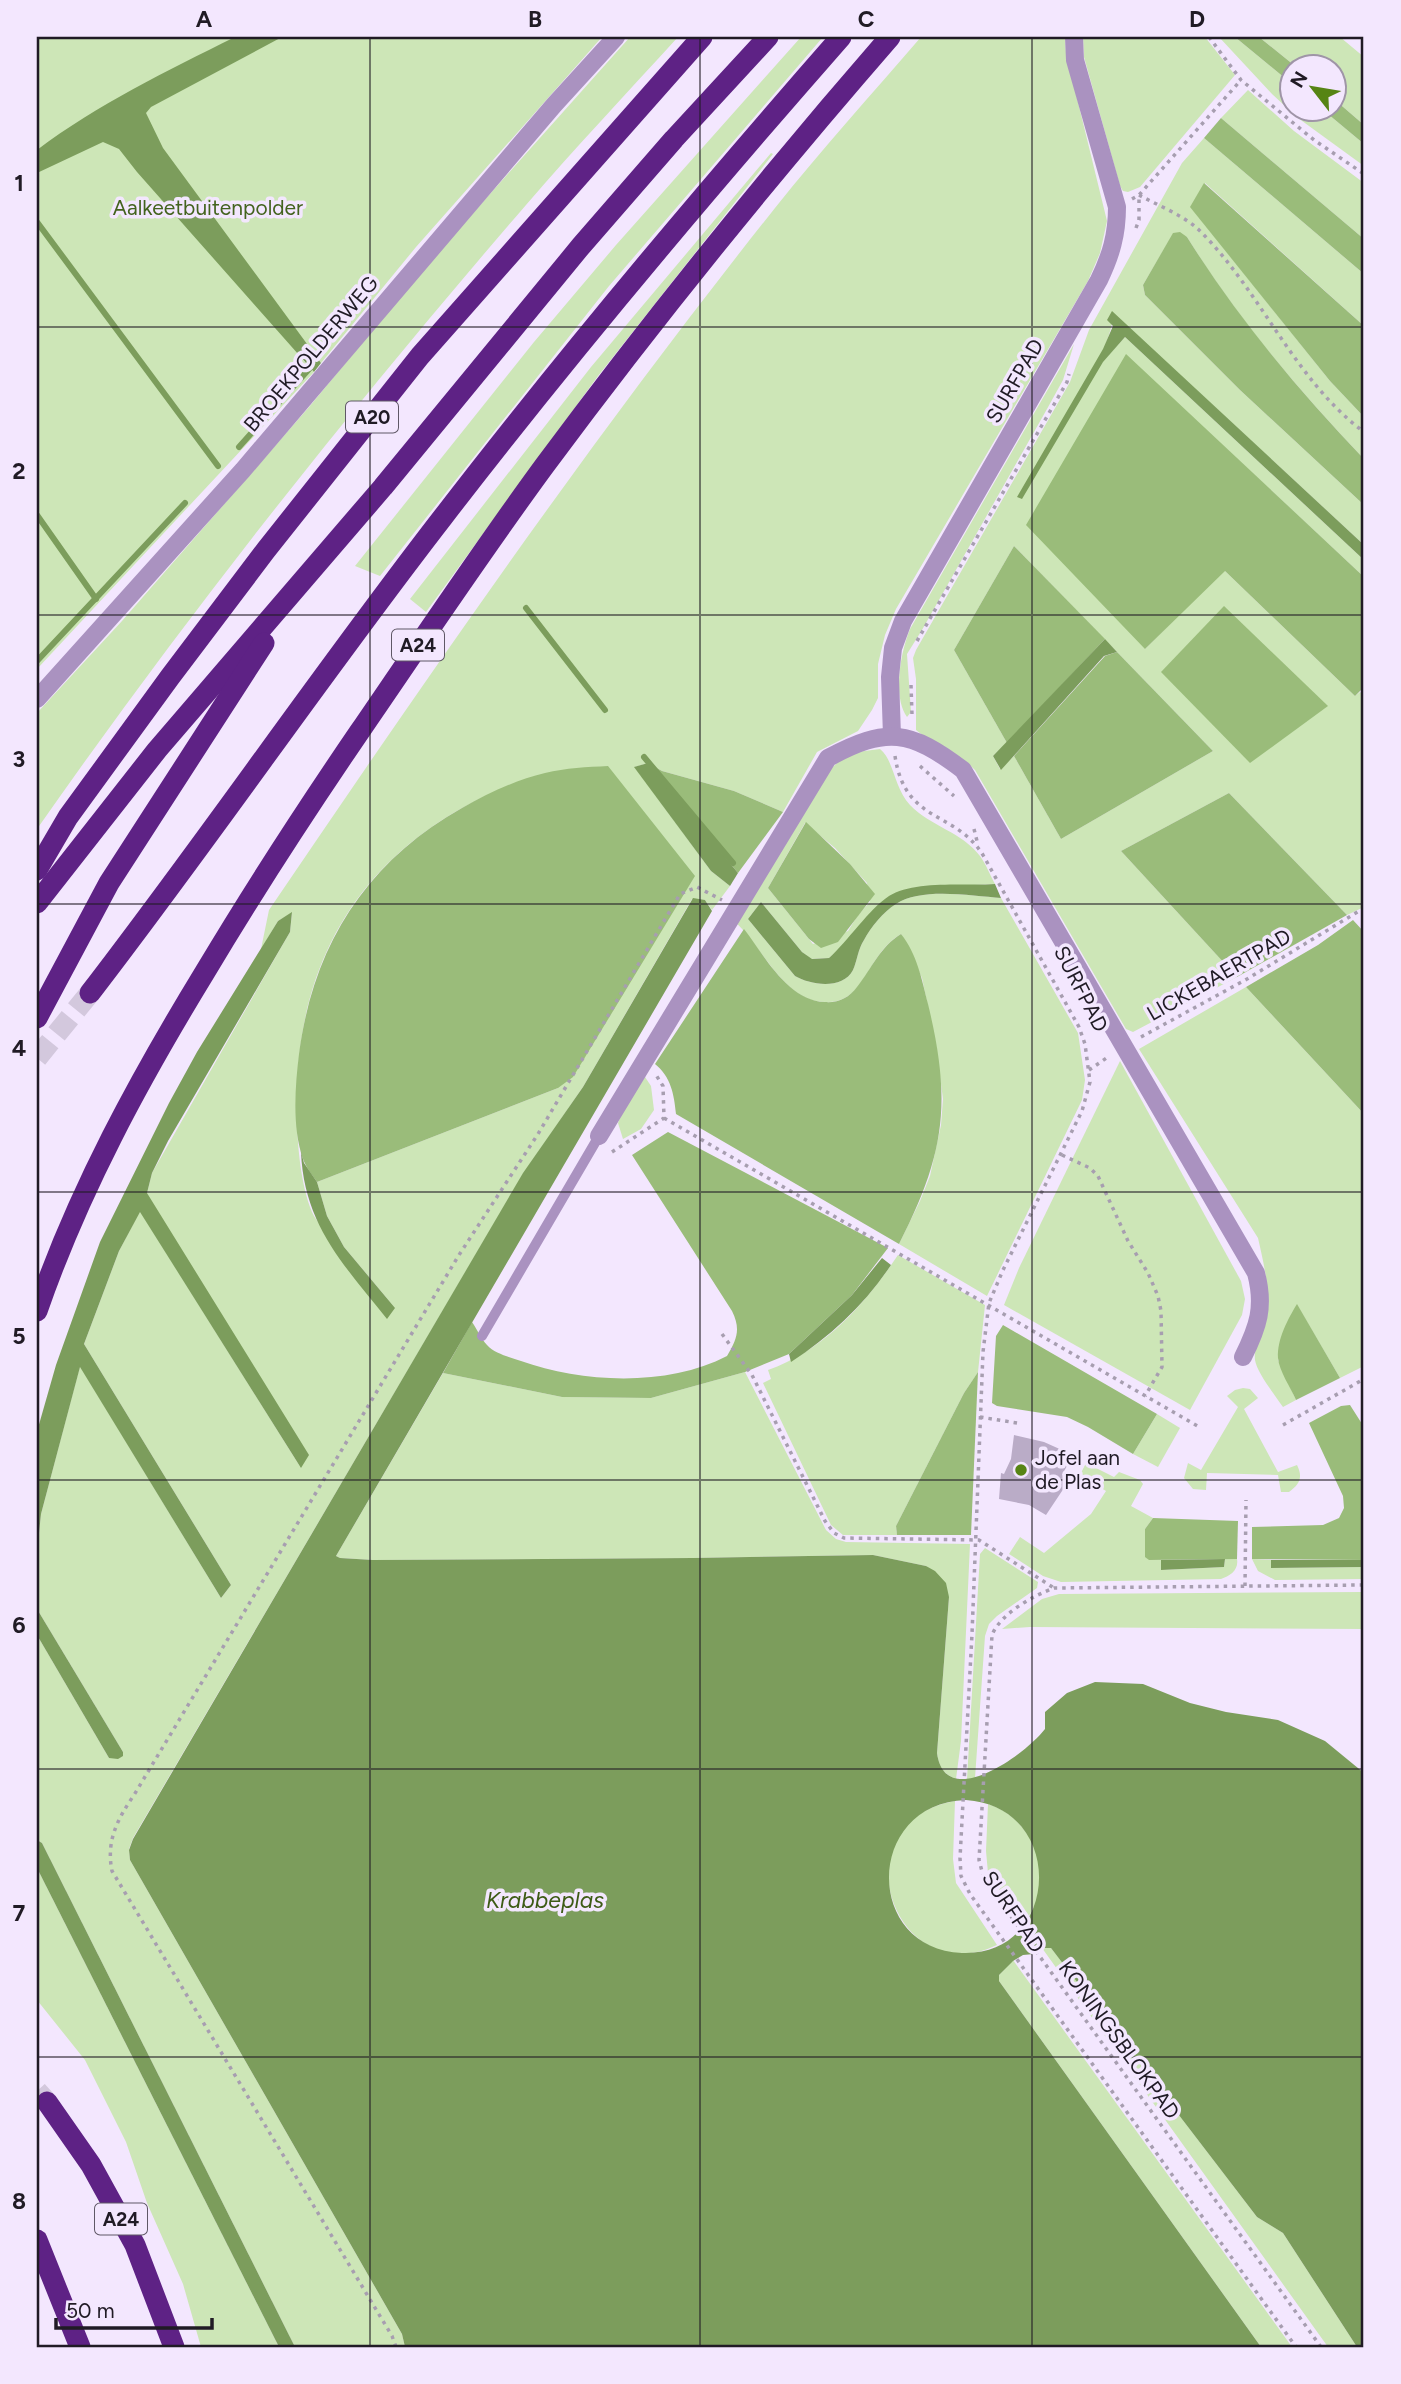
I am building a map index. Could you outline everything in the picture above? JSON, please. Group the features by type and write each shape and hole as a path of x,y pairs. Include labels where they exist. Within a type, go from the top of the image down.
{"highway":[{"name":"A20","path":"37,870 68,817 170,677 274,539 420,356 702,37"},
{"name":"A20","path":"37,903 157,750 303,583 589,236 768,37"},
{"path":"90,993 452,505 649,261 841,37"},
{"name":"A24","path":"37,1311 72,1217 155,1053 328,778 479,558 587,409 760,191 890,37"},
{"path":"37,1018 109,883 303,583"},
{"name":"A24","path":"47,2102 91,2165 135,2245 174,2347"},
{"path":"37,2240 80,2347"}],"street":[{"name":"BROEKPOLDERWEG","path":"37,699 243,470 536,126 616,37"},
{"name":"SURFPAD","path":"1074,37 1075,60 1116,207 1117,230 1099,280 903,621 893,648 890,677 901,737 938,751 963,770 1256,1273 1261,1292 1261,1312 1243,1357"},
{"path":"599,1136 828,758 857,742 901,737"}],"lane":[{"path":"482,1336 599,1136"}],"path":[{"path":"1209,37 1241,80 1314,140 1364,174"},
{"path":"1134,232 1139,220 1139,195 1241,80"},
{"path":"1139,195 1197,228 1228,262 1317,386 1342,415 1364,432"},
{"path":"915,643 922,636 1067,382 1070,369"},
{"path":"911,682 913,709 901,737 918,764 957,800"},
{"name":"SURFPAD","path":"901,737 896,763 906,792 925,811 965,835 979,848 1079,1027 1085,1044 1090,1082 1082,1111 1003,1270 989,1304 983,1352 963,1777 961,1876 970,1894 1296,2347"},
{"path":"973,824 979,848"},
{"path":"396,2347 385,2324 112,1871 109,1854 119,1816 459,1255 538,1134 680,894 697,887 736,910"},
{"name":"LICKEBAERTPAD","path":"1089,1070 1125,1046 1247,979 1364,908"},
{"path":"645,1058 663,1086 664,1118"},
{"path":"610,1153 664,1118"},
{"path":"664,1118 1202,1428"},
{"path":"1061,1154 1090,1168 1098,1176 1128,1241 1149,1273 1158,1296 1161,1311 1162,1367 1146,1396"},
{"path":"722,1335 752,1375 825,1521 834,1533 844,1538 979,1539 1054,1588"},
{"path":"1283,1425 1364,1379"},
{"path":"980,1417 1017,1423"},
{"path":"1245,1586 1246,1500"},
{"name":"KONINGSBLOKPAD","path":"1321,2347 1012,1919 980,1870 981,1811 991,1645 996,1627 1002,1619 1041,1593 1054,1588 1364,1585"}],"green space":[{"name":"Aalkeetbuitenpolder","path":"37,37 602,37 416,247 321,363 311,349 302,359 314,372 37,669"},
{"path":"630,37 678,37 526,205 335,433 212,589 37,829 37,713 122,621 309,407 431,260"},
{"path":"801,37 823,37 609,286 380,576 355,566 534,342 616,245"},
{"path":"921,37 1065,37 1066,53 1107,221 1100,253 1088,281 896,609 885,635 878,664 878,698 872,710 858,731 817,752 783,812 734,791 662,771 648,763 635,767 711,871 730,886 712,910 705,900 692,899 583,1087 523,1174 129,1849 130,1860 402,2334 405,2347 295,2347 42,1843 37,1840 37,1635 109,1758 123,1752 37,1609 37,1552 41,1514 80,1366 221,1598 231,1585 84,1344 119,1251 140,1211 301,1468 149,1198 147,1193 152,1173 290,932 292,913 278,921 261,949 269,910 453,642 643,379 775,208","holes":["518,782 558,1088 317,1182 327,1216 344,1247 395,1308 314,1216 301,1171 297,1097 301,1042 312,991 330,945 355,903 386,865 424,833 468,805"]},
{"path":"1083,37 1205,37 1235,75 1140,187 1128,192 1123,191 1120,186 1084,57"},
{"path":"1219,37 1235,37 1278,72 1278,100"},
{"path":"1259,37 1340,37 1364,57 1364,125 1348,111 1348,52 1278,52"},
{"path":"1248,90 1278,117 1278,122 1284,122 1364,183 1364,205 1361,208 1364,211 1364,239 1221,118"},
{"path":"1304,122 1338,122 1364,144 1364,166"},
{"path":"1204,138 1364,274 1364,326 1205,183 1191,207 1330,381 1364,417 1364,459 1270,353 1187,237 1173,234 1143,285 1145,295 1240,390 1364,505 1364,545 1112,312 1103,361 1125,337 1364,560 1364,577 1126,355 1145,649 1224,570 1355,696 1360,692 1364,695 1364,907 1347,915 1229,793 1121,851 1237,977 1133,1032 1126,1029 975,770 916,730 916,679 913,658 1070,382 1089,330 1182,163","holes":["1014,546 1213,751 1061,839 1014,756 1000,769 993,756 1007,743 954,650"]},
{"path":"771,153 773,154 598,376 426,612 410,599 591,367"},
{"path":"1074,344 1063,380 907,654 911,712 907,717 902,708 899,686 901,661 910,629"},
{"path":"880,749 910,805 973,848 995,884 912,888 829,958 811,959 802,952 761,902 748,919 795,976 809,982 826,984 842,981 848,976 874,925 891,907 906,899 933,894 1001,898 1078,1033 1085,1080 1082,1100 987,1296 899,1244 930,1176 941,1125 943,1099 936,1045 922,978 901,934 881,952 854,991 841,1000 829,1002 814,1000 788,985 735,922 822,776 849,753","holes":["805,823 835,848 867,883 870,902 848,931 813,944 768,888"]},
{"path":"1246,987 1364,1114 1364,1366 1340,1378 1297,1305 1278,1360 1296,1400 1283,1407 1255,1360 1268,1308 1267,1282 1258,1238 1139,1049"},
{"path":"1120,1061 1241,1281 1245,1299 1242,1315 1190,1410 1004,1305 1019,1268"},
{"path":"645,1077 651,1086 654,1110 641,1129 623,1139 618,1123 623,1110"},
{"path":"898,1255 985,1305 978,1372 964,1393 896,1526 897,1535 843,1535 831,1525 763,1383 771,1379 768,1370 808,1350 842,1323 872,1291"},
{"path":"745,1372 826,1530 836,1539 846,1542 970,1544 961,1741 956,1779 942,1769 937,1753 949,1597 926,1566 873,1555 373,1560 336,1556 443,1373 562,1397 651,1398"},
{"path":"1243,1388 1250,1389 1258,1398 1244,1409 1278,1472 1297,1465 1299,1480 1289,1492 1281,1492 1278,1475 1207,1473 1206,1490 1193,1489 1184,1478 1188,1463 1201,1470 1238,1407 1227,1396"},
{"path":"1157,1414 1180,1428 1158,1467 1133,1454"},
{"path":"1086,1463 1114,1477 1119,1472 1140,1480 1143,1484 1131,1506 1153,1518 1145,1529 1149,1560 1161,1560 1161,1570 1224,1567 1225,1559 1237,1559 1235,1569 1221,1579 1061,1582 1043,1576 1009,1554 1020,1537 1044,1553 1091,1514 1106,1491 1080,1475"},
{"path":"985,1548 1038,1582 1037,1588 989,1624 985,1636 975,1778 967,1779 980,1554"},
{"path":"1252,1559 1271,1560 1272,1568 1364,1567 1364,1579 1275,1580 1258,1571"},
{"path":"1364,1592 1364,1629 1002,1629 1042,1599 1059,1594"},
{"path":"955,1801 953,1859 956,1883 997,1945 961,1954 930,1946 907,1927 892,1899 888,1869 896,1839 918,1815"},
{"path":"988,1804 1001,1809 1022,1827 1030,1838 1039,1863 1039,1891 1035,1905 1023,1926 988,1873"},
{"path":"37,1868 279,2347 201,2347 183,2284 147,2203 126,2142 85,2060 37,2000"},
{"path":"1042,1948 1051,1948 1257,2217 1283,2233 1357,2347 1328,2347"},
{"path":"1013,1960 1292,2347 1261,2347 999,1981 999,1975"}],"shaded area":[{"path":"1235,37 1259,37 1278,52 1278,72"},
{"path":"1348,111 1364,125 1364,144 1338,122 1348,122"},
{"path":"1221,118 1364,239 1364,274 1204,138"},
{"path":"1204,183 1364,326 1364,417 1330,381 1190,207"},
{"path":"1180,232 1187,237 1206,267 1270,352 1364,459 1364,505 1240,390 1145,295 1143,285 1173,233"},
{"path":"1126,354 1364,577 1364,687 1355,696 1225,571 1145,649 1026,525"},
{"path":"1014,546 1105,639 1007,743 954,650"},
{"path":"1224,606 1328,706 1250,763 1161,672"},
{"path":"1117,652 1213,751 1061,839 1014,756 1105,656"},
{"path":"648,763 662,771 734,791 783,812 738,873"},
{"path":"608,766 695,876 573,1077 558,1088 317,1182 303,1159 297,1134 299,1054 306,1015 317,978 331,943 350,911 372,881 398,854 428,830 472,802 534,776 553,771"},
{"path":"1229,793 1347,915 1237,977 1121,851"},
{"path":"806,822 850,864 875,894 838,942 821,948 809,939 768,888"},
{"path":"1353,920 1364,932 1364,1114 1246,987 1318,945"},
{"path":"744,929 788,985 812,1000 825,1002 839,1001 854,991 882,951 901,934 911,950 921,977 936,1039 942,1100 935,1155 899,1244 676,1114 671,1086 665,1074 655,1064"},
{"path":"668,1132 888,1248 852,1295 789,1354 745,1372 651,1398 562,1397 443,1373 472,1322 485,1343 498,1353 571,1374 652,1377 704,1366 727,1356 737,1334 732,1311 632,1155"},
{"path":"1297,1304 1340,1378 1296,1400 1283,1374 1278,1351 1281,1337"},
{"path":"1003,1325 1157,1414 1133,1454 1067,1417 992,1403 996,1336"},
{"path":"978,1372 971,1535 897,1535 896,1526 964,1393"},
{"path":"1350,1405 1364,1427 1364,1560 1252,1559 1252,1527 1323,1525 1339,1518 1344,1508 1343,1496 1309,1423 1341,1406"},
{"path":"1153,1518 1238,1521 1237,1559 1149,1560 1145,1557 1145,1529"}],"water":[{"path":"235,37 282,37 151,107 146,113 163,148 321,363 314,372 119,149 103,142 37,173 37,150 60,133 133,89"},
{"path":"1112,311 1364,545 1364,560 1125,337 1103,362 1022,499 1017,497 1103,349 1113,326 1107,320"},
{"path":"1105,639 1117,652 1104,656 1001,770 993,756"},
{"path":"648,763 738,873 730,886 711,871 634,767"},
{"path":"995,884 1001,898 933,894 906,899 896,904 882,915 870,930 853,970 842,981 834,983 809,982 795,976 748,919 761,902 802,952 812,959 829,958 874,909 889,896 900,891 926,886"},
{"name":"Krabbeplas","path":"693,898 705,900 712,911 336,1556 373,1560 873,1555 926,1566 946,1583 949,1597 937,1753 943,1770 955,1778 970,1778 987,1773 1005,1763 1045,1729 1045,1712 1067,1693 1095,1682 1143,1684 1190,1703 1278,1720 1325,1741 1364,1773 1364,2347 1357,2347 1283,2233 1257,2217 1051,1948 1042,1948 1034,1954 1023,1955 1013,1961 999,1975 999,1981 1261,2347 405,2347 402,2334 130,1860 129,1850 523,1173 583,1087","holes":["966,1800 999,1809 1022,1827 1035,1853 1039,1881 1033,1908 1018,1932 994,1948 962,1953 930,1945 907,1928 893,1904 889,1876 894,1849 909,1825 933,1807"]},
{"path":"292,912 290,932 168,1141 152,1173 147,1193 309,1455 301,1468 140,1212 119,1251 84,1344 231,1585 221,1598 80,1367 41,1514 37,1552 38,1428 56,1365 100,1242 197,1052 278,921"},
{"path":"301,1152 304,1163 317,1182 327,1216 344,1247 395,1308 387,1319 342,1262 318,1223 304,1178"},
{"path":"882,1258 891,1265 870,1293 833,1330 791,1362 789,1354 852,1295"},
{"path":"1225,1559 1224,1567 1161,1570 1161,1560"},
{"path":"1271,1560 1364,1560 1364,1567 1271,1568"},
{"path":"37,1609 123,1752 123,1756 118,1759 109,1758 37,1635"},
{"path":"37,1840 42,1843 295,2347 279,2347 37,1868"}],"building":[{"path":"1014,1435 1044,1442 1073,1455 1062,1475 1070,1479 1046,1515 1029,1505 999,1499 1001,1473 1004,1474 1011,1459"}],"waterway":[{"path":"37,222 218,466"},
{"path":"239,447 310,368"},
{"path":"37,661 185,503"},
{"path":"37,515 96,599"},
{"path":"526,608 605,710"},
{"path":"644,757 733,863"}],"tunnel":[{"path":"37,1058 90,993"},
{"path":"37,2091 47,2102"}],"place":[{"name":"Jofel aan de Plas","path":"1021,1470"}]}
